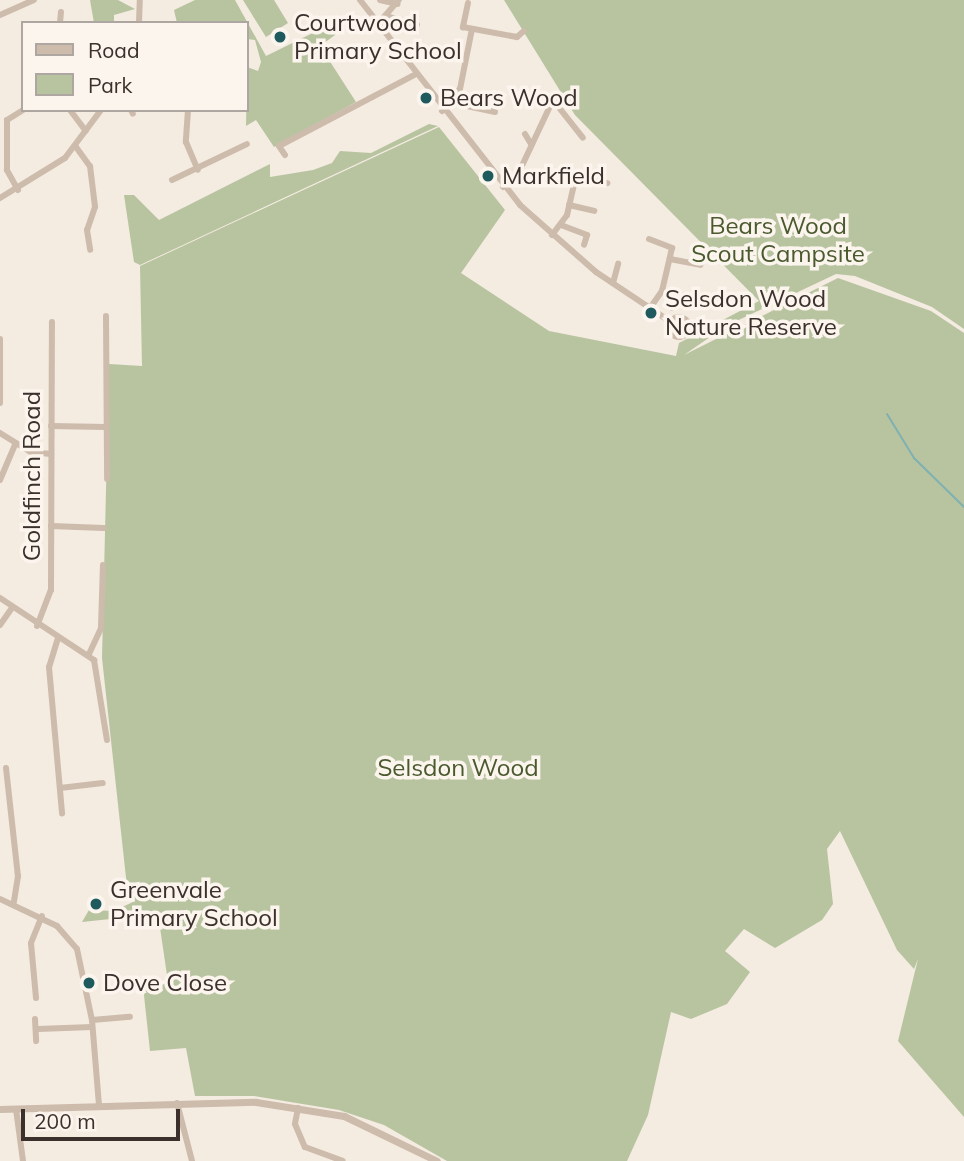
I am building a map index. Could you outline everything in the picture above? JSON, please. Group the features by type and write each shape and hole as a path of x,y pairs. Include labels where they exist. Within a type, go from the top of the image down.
{"street":[{"path":"0,15 34,0"},
{"path":"139,21 140,0"},
{"path":"360,0 414,75 503,187 552,235 613,283 671,321"},
{"path":"377,25 390,16 398,2 380,0"},
{"path":"468,3 463,27 517,37 523,31"},
{"path":"60,21 61,12"},
{"path":"390,16 417,25"},
{"path":"443,111 453,103 472,29"},
{"path":"285,155 279,146 414,75"},
{"path":"503,187 520,170 548,104 554,100 583,138"},
{"path":"453,103 495,112"},
{"path":"18,190 7,170 8,120 21,111"},
{"path":"72,112 86,131"},
{"path":"0,198 18,190 76,147 100,112"},
{"path":"188,112 186,142 198,170"},
{"path":"525,134 531,144"},
{"path":"172,180 198,170 247,144"},
{"path":"76,147 90,166 94,196 87,230 90,250"},
{"path":"552,235 561,225 574,174 607,183"},
{"path":"563,189 569,202 594,211"},
{"path":"561,225 587,235 584,245"},
{"path":"649,239 668,243 670,259 662,291 651,307"},
{"path":"670,259 699,265"},
{"path":"613,283 618,264"},
{"path":"662,291 679,294 672,308"},
{"path":"106,316 107,479"},
{"name":"Goldfinch Road","path":"37,626 51,590 52,322"},
{"path":"0,339 0,403"},
{"path":"51,426 106,427"},
{"path":"0,433 15,444 51,454"},
{"path":"0,480 15,444"},
{"path":"51,526 104,528"},
{"path":"89,654 101,628 103,565"},
{"path":"0,598 37,626 89,654 97,668 107,740"},
{"path":"0,625 12,608"},
{"path":"58,638 49,667 62,813"},
{"path":"9,771 18,876 14,902"},
{"path":"60,788 103,783"},
{"path":"0,899 14,902 42,916 77,949 92,1024 99,1105"},
{"path":"36,998 31,943 42,916"},
{"path":"38,1029 130,1017"},
{"path":"35,1019 38,1029 36,1041"},
{"path":"0,1109 231,1100 298,1108 384,1131 437,1161"},
{"path":"177,1103 192,1161"},
{"path":"298,1108 295,1124 305,1147 343,1161"},
{"path":"16,1109 23,1161"}],"green space":[{"path":"90,0 118,0 135,9 114,15 114,21 94,21"},
{"path":"195,0 235,0 247,21 177,21 174,10"},
{"path":"243,0 274,0 288,23 266,37"},
{"name":"Selsdon Wood","path":"504,0 964,0 964,329 932,307 855,276 836,274 726,326 684,355 838,278 931,311 964,333 964,1117 898,1041 918,959 914,969 897,950 840,831 827,849 833,904 822,920 775,948 744,929 725,951 750,972 727,1004 691,1019 671,1012 648,1115 627,1161 447,1161 384,1125 339,1110 254,1096 195,1096 186,1048 150,1051 143,986 168,982 158,914 82,922 89,910 114,911 135,901 128,896 102,658 109,364 142,366 140,266 439,127 505,210 461,273 549,331 676,356 679,343 759,301 575,115"},
{"path":"248,23 266,56 333,23 339,32 320,46 356,102 274,147 256,120 246,126 248,67 258,71 261,62 255,40 248,39"},
{"path":"429,124 438,126 140,265 134,262 124,195 134,195 159,220 270,164 270,177 313,170 332,163 340,151 371,153"}],"waterway":[{"path":"887,414 914,458 964,507"}],"place":[{"name":"Courtwood Primary School","path":"280,37"},
{"name":"Bears Wood","path":"426,98"},
{"name":"Markfield","path":"488,176"},
{"name":"Selsdon Wood Nature Reserve","path":"651,313"},
{"name":"Greenvale Primary School","path":"96,904"},
{"name":"Dove Close","path":"89,983"}],"park label":[{"name":"Bears Wood Scout Campsite","path":"778,240"}]}
